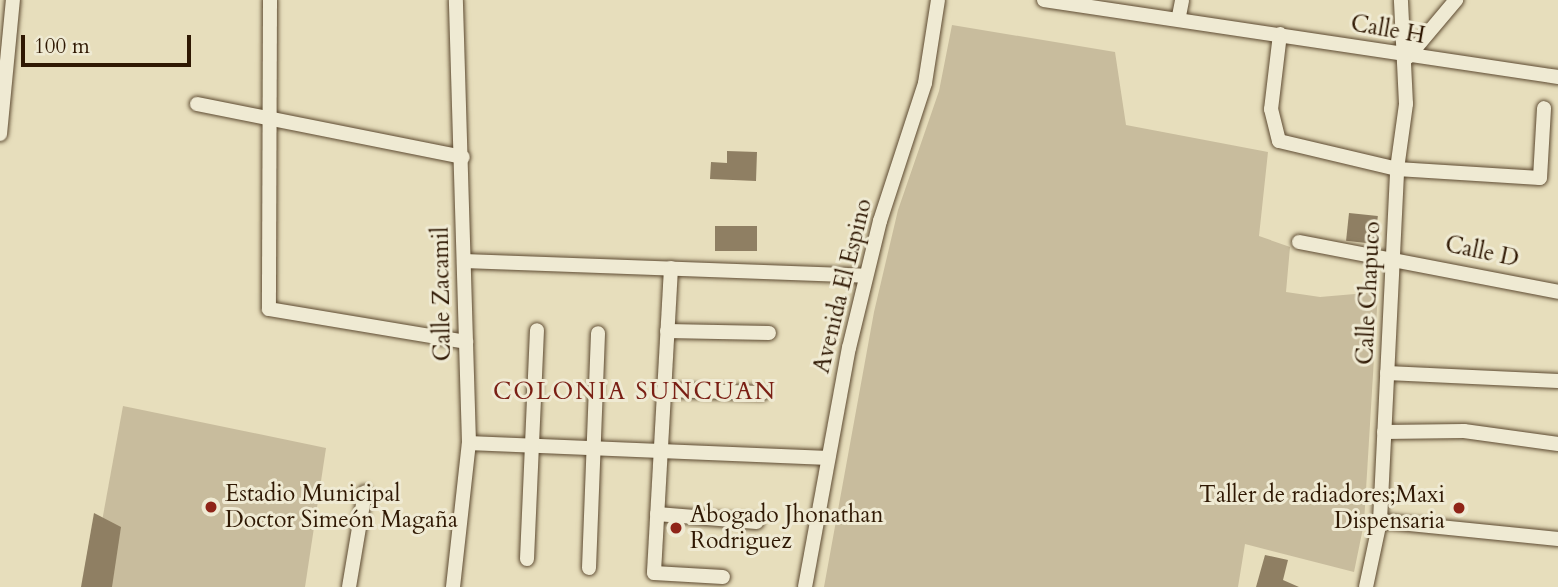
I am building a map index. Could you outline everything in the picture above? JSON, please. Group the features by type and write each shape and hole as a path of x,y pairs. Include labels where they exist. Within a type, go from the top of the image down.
{"street":[{"path":"0,134 13,0"},
{"path":"271,0 269,309 466,342"},
{"name":"Calle Zacamil","path":"453,587 469,443 463,157 456,0"},
{"name":"Avenida El Espino","path":"805,587 828,458 866,276 925,83 938,0"},
{"name":"Calle H","path":"1044,0 1081,2 1179,16 1408,57 1558,77"},
{"path":"1179,16 1182,0"},
{"name":"Calle Chapuco","path":"1366,587 1380,521 1396,258 1396,169 1408,57 1401,0"},
{"path":"1408,57 1456,0"},
{"path":"1280,34 1271,109 1279,141 1396,169 1540,178 1544,108"},
{"path":"197,104 463,157"},
{"name":"Calle D","path":"1299,242 1396,258 1558,292"},
{"path":"464,261 866,276"},
{"path":"671,268 654,573 723,577"},
{"path":"527,559 537,330"},
{"path":"667,331 769,333"},
{"path":"589,568 598,333"},
{"path":"1387,373 1558,381"},
{"path":"664,390 762,393"},
{"path":"1384,432 1464,431 1558,444"},
{"path":"469,443 828,458"},
{"path":"349,587 365,492"},
{"path":"657,514 757,522"},
{"path":"1380,521 1558,539"}],"shaded area":[{"path":"952,25 1115,52 1126,125 1268,152 1259,236 1290,247 1286,292 1320,297 1378,292 1364,523 1354,572 1245,544 1238,587 824,587 874,312 898,210 939,91"},
{"name":"Estadio Municipal Doctor Simeón Magaña","path":"123,406 326,448 305,587 90,587"}],"building":[{"path":"727,151 757,152 756,181 710,179 711,162 727,163"},
{"path":"1349,213 1378,216 1375,244 1346,241"},
{"path":"715,226 757,226 757,251 715,251"},
{"path":"94,513 121,527 112,587 81,587"},
{"path":"1265,555 1288,560 1283,580 1299,587 1256,587"}],"place":[{"name":"Estadio Municipal Doctor Simeón Magaña","path":"211,507"},
{"name":"Taller de radiadores;Maxi Dispensaria","path":"1459,508"},
{"name":"Abogado Jhonathan Rodriguez","path":"676,528"}],"district":[{"name":"COLONIA SUNCUAN","path":"635,392"}]}
